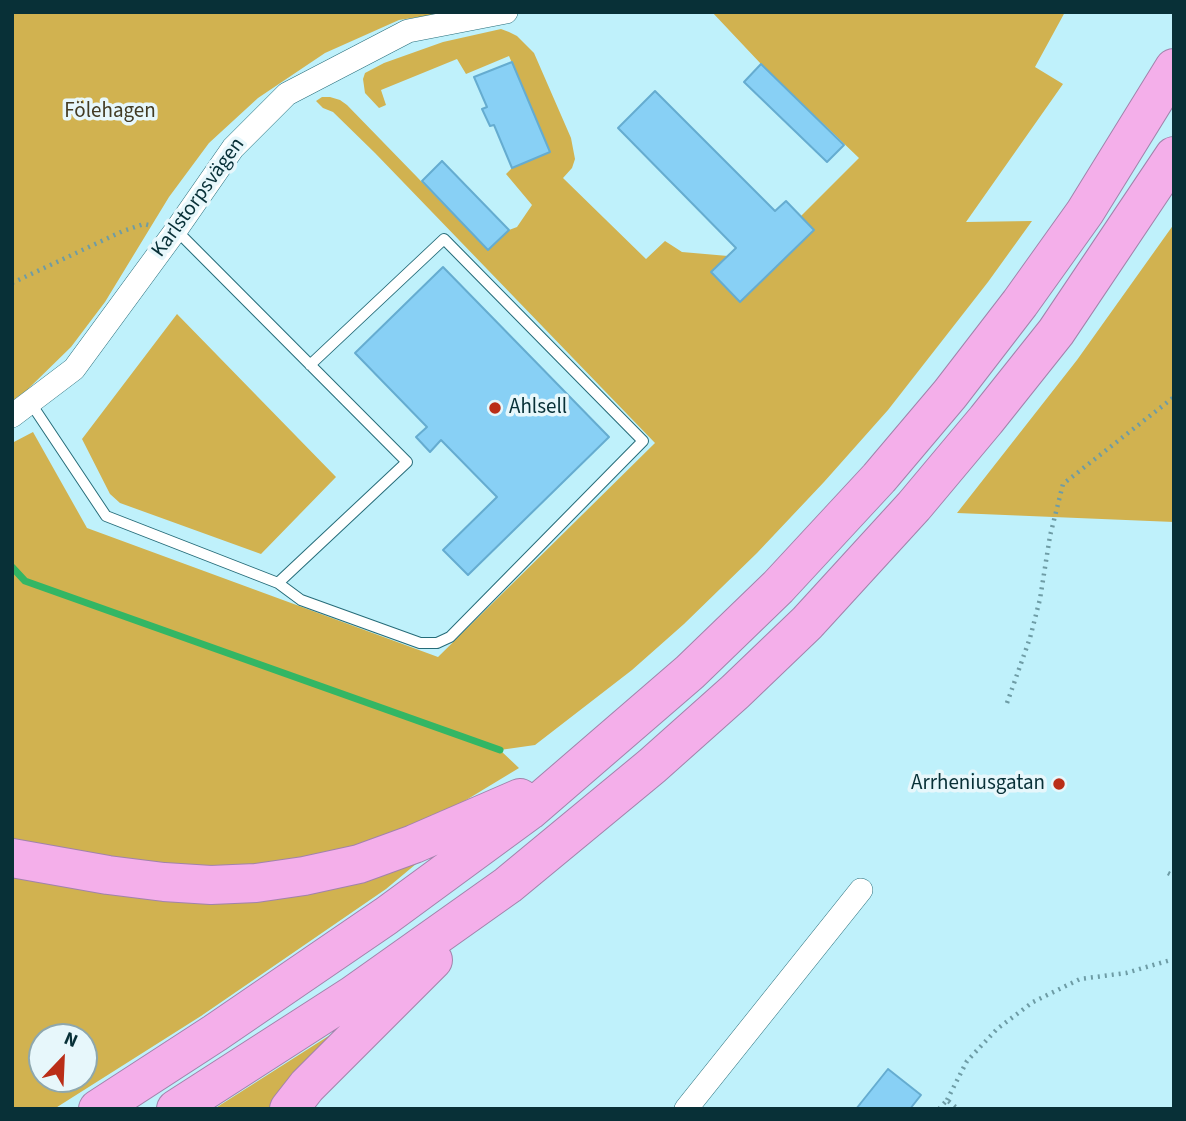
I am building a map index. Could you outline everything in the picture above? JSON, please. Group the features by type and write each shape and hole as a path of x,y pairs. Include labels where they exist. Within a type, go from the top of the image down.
{"highway":[{"path":"98,1109 386,916 529,811 690,672 778,587 879,478 950,394 1020,303 1085,212 1174,68"},
{"path":"176,1109 353,995 508,885 652,766 734,692 807,622 914,506 1056,332 1174,156"},
{"path":"12,858 108,875 176,883 256,883 359,864 414,844 570,777"},
{"path":"289,1109 307,1086 508,885"}],"street":[{"name":"Karlstorpsvägen","path":"21,409 74,369 233,148 287,94 408,32 506,12"},
{"path":"687,1109 861,890"}],"lane":[{"path":"176,230 407,462 278,583"},
{"path":"21,409 106,516 278,583 301,600 420,643 437,643 450,638 643,441 444,239 310,365"}],"path":[{"path":"12,283 123,231 144,224 176,230"},
{"path":"1007,704 1030,638 1040,599 1050,536 1063,484 1174,397"},
{"path":"1168,873 1174,876"},
{"path":"939,1109 947,1100 967,1062 997,1029 1033,1002 1080,979 1126,972 1174,959"},
{"path":"947,1100 957,1109"}],"green space":[{"name":"Fölehagen","path":"12,12 453,12 399,20 325,53 258,98 209,143 169,197 105,302 71,347 12,401"},
{"path":"712,12 1065,12 1035,67 1063,84 966,222 1032,221 888,410 757,553 684,624 632,670 535,745 500,750 519,768 448,811 324,857 202,869 124,862 12,841 12,443 33,432 87,528 438,657 655,443 375,153 333,112 316,101 322,97 330,97 347,105 488,250 509,230 517,227 532,205 506,174 512,168 550,152 509,56 466,74 457,59 381,90 386,105 379,108 365,93 363,79 365,73 384,63 443,42 501,29 509,32 534,53 571,138 575,159 572,168 563,178 646,259 665,241 682,252 728,256 711,272 740,302 814,230 801,216 859,158 761,64"},
{"path":"1174,224 1174,522 957,513 1077,360"},
{"path":"177,314 336,477 261,554 120,503 110,494 82,439"},
{"path":"422,859 386,889 201,1016 98,1081 98,1023 28,1023 28,1093 79,1093 54,1109 12,1109 12,872"},
{"path":"352,1021 274,1109 214,1109"}],"building":[{"path":"512,62 550,152 512,168 494,125 490,126 482,109 487,107 474,77"},
{"path":"761,64 844,145 827,162 744,82"},
{"path":"655,91 775,211 786,201 814,230 740,302 711,272 736,248 618,128"},
{"path":"442,161 509,230 488,250 422,181"},
{"name":"Ahlsell","path":"443,267 609,437 468,575 443,550 497,497 441,440 430,452 416,437 427,427 355,353"},
{"path":"888,1069 921,1095 910,1109 856,1109"}],"waterway":[{"path":"12,567 25,581 500,750"}],"place":[{"name":"Ahlsell","path":"495,408"},
{"name":"Arrheniusgatan","path":"1059,784"}]}
